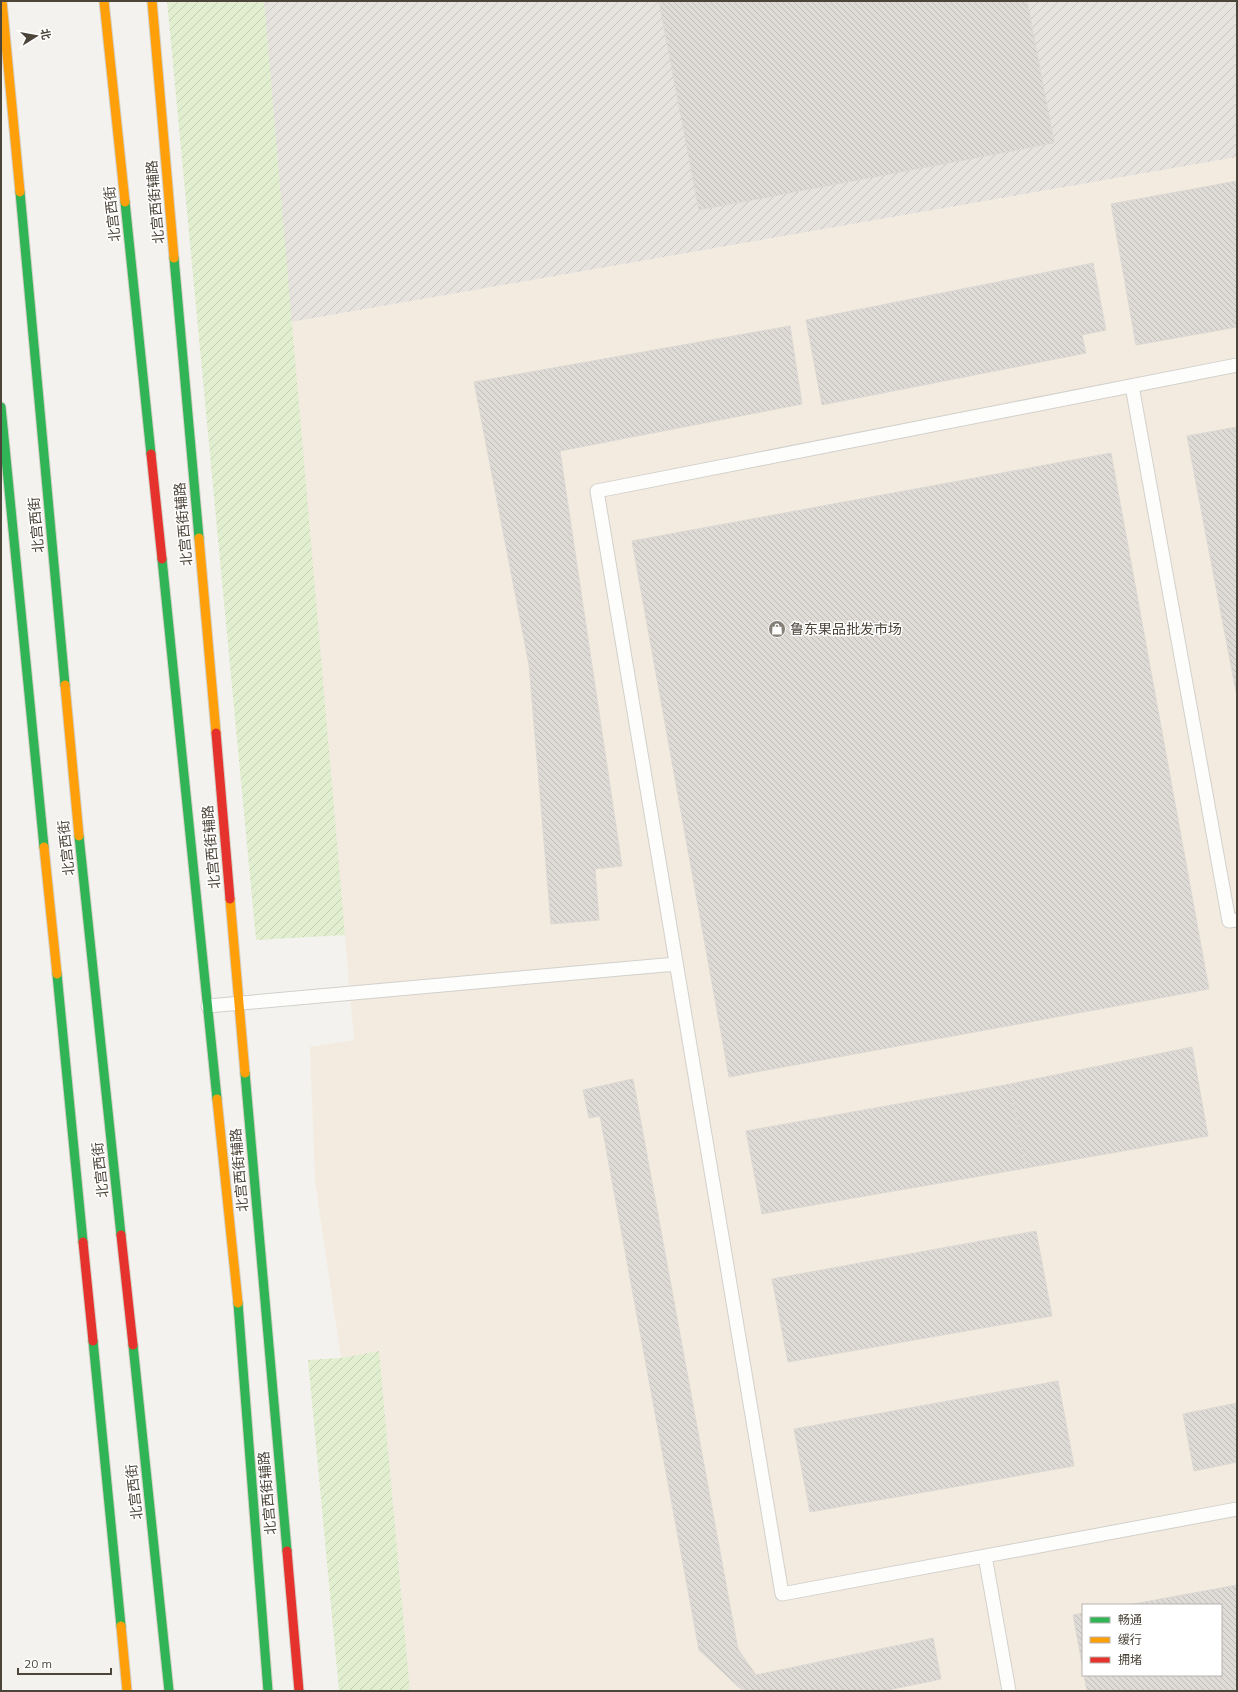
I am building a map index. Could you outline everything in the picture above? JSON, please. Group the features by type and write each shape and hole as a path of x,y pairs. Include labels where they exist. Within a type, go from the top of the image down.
{"main road":[{"name":"北宫西街","path":"2,1 78,829 169,1691"},
{"name":"北宫西街","path":"104,1 235,1271 268,1691"},
{"name":"北宫西街辅路","path":"152,1 299,1691"},
{"path":"1,407 127,1691"}],"lane":[{"path":"1237,365 597,491 782,1594 1237,1509"},
{"path":"1132,386 1229,921 1237,920"},
{"path":"208,1006 676,964"},
{"path":"985,1556 1009,1691"}],"shaded area":[{"path":"264,1 1237,1 1237,157 291,322"},
{"name":"鲁东果品批发市场","path":"1237,157 1237,1691 410,1691 379,1352 341,1358 315,1182 310,1047 354,1040 291,322"}],"green space":[{"path":"167,1 264,1 345,935 256,940"},
{"path":"379,1351 410,1691 339,1691 308,1360 341,1358"}],"building":[{"path":"659,1 1027,1 1054,143 699,210"},
{"path":"1237,181 1237,327 1136,345 1111,204"},
{"path":"1093,263 1106,330 1082,335 1086,353 822,405 806,320"},
{"path":"790,326 802,404 560,451 622,866 595,869 599,920 551,924 529,665 474,382"},
{"path":"1237,427 1237,697 1187,436"},
{"path":"1111,453 1209,989 729,1077 632,541"},
{"path":"1192,1047 1208,1136 1026,1168 1010,1084"},
{"path":"633,1079 738,1649 756,1675 933,1638 941,1679 883,1691 743,1691 699,1650 600,1116 589,1118 583,1090"},
{"path":"1010,1084 1026,1168 762,1214 746,1131"},
{"path":"1036,1231 1052,1316 788,1362 772,1279"},
{"path":"1058,1381 1074,1466 810,1512 794,1429"},
{"path":"1237,1403 1237,1462 1194,1471 1183,1414"},
{"path":"1237,1585 1237,1691 1087,1691 1084,1676 1222,1676 1222,1604 1133,1604"},
{"path":"1082,1613 1082,1664 1073,1615"}],"traffic: fast":[{"path":"20,192 65,685"},
{"path":"125,202 151,454"},
{"path":"174,258 199,538"},
{"path":"1,407 44,847"},
{"path":"162,559 217,1099"},
{"path":"79,836 121,1235"},
{"path":"57,974 83,1242"},
{"path":"245,1073 287,1551"},
{"path":"238,1303 268,1691"},
{"path":"93,1341 121,1626"},
{"path":"133,1345 169,1691"}],"traffic: slow":[{"path":"2,1 20,192"},
{"path":"104,1 125,202"},
{"path":"152,1 174,258"},
{"path":"199,538 216,733"},
{"path":"65,685 79,836"},
{"path":"44,847 57,974"},
{"path":"230,899 245,1073"},
{"path":"217,1099 238,1303"},
{"path":"121,1626 127,1691"}],"traffic: jam":[{"path":"151,454 162,559"},
{"path":"216,733 230,899"},
{"path":"121,1235 133,1345"},
{"path":"83,1242 93,1341"},
{"path":"287,1551 299,1691"}],"place":[{"name":"鲁东果品批发市场","path":"777,629"}]}
